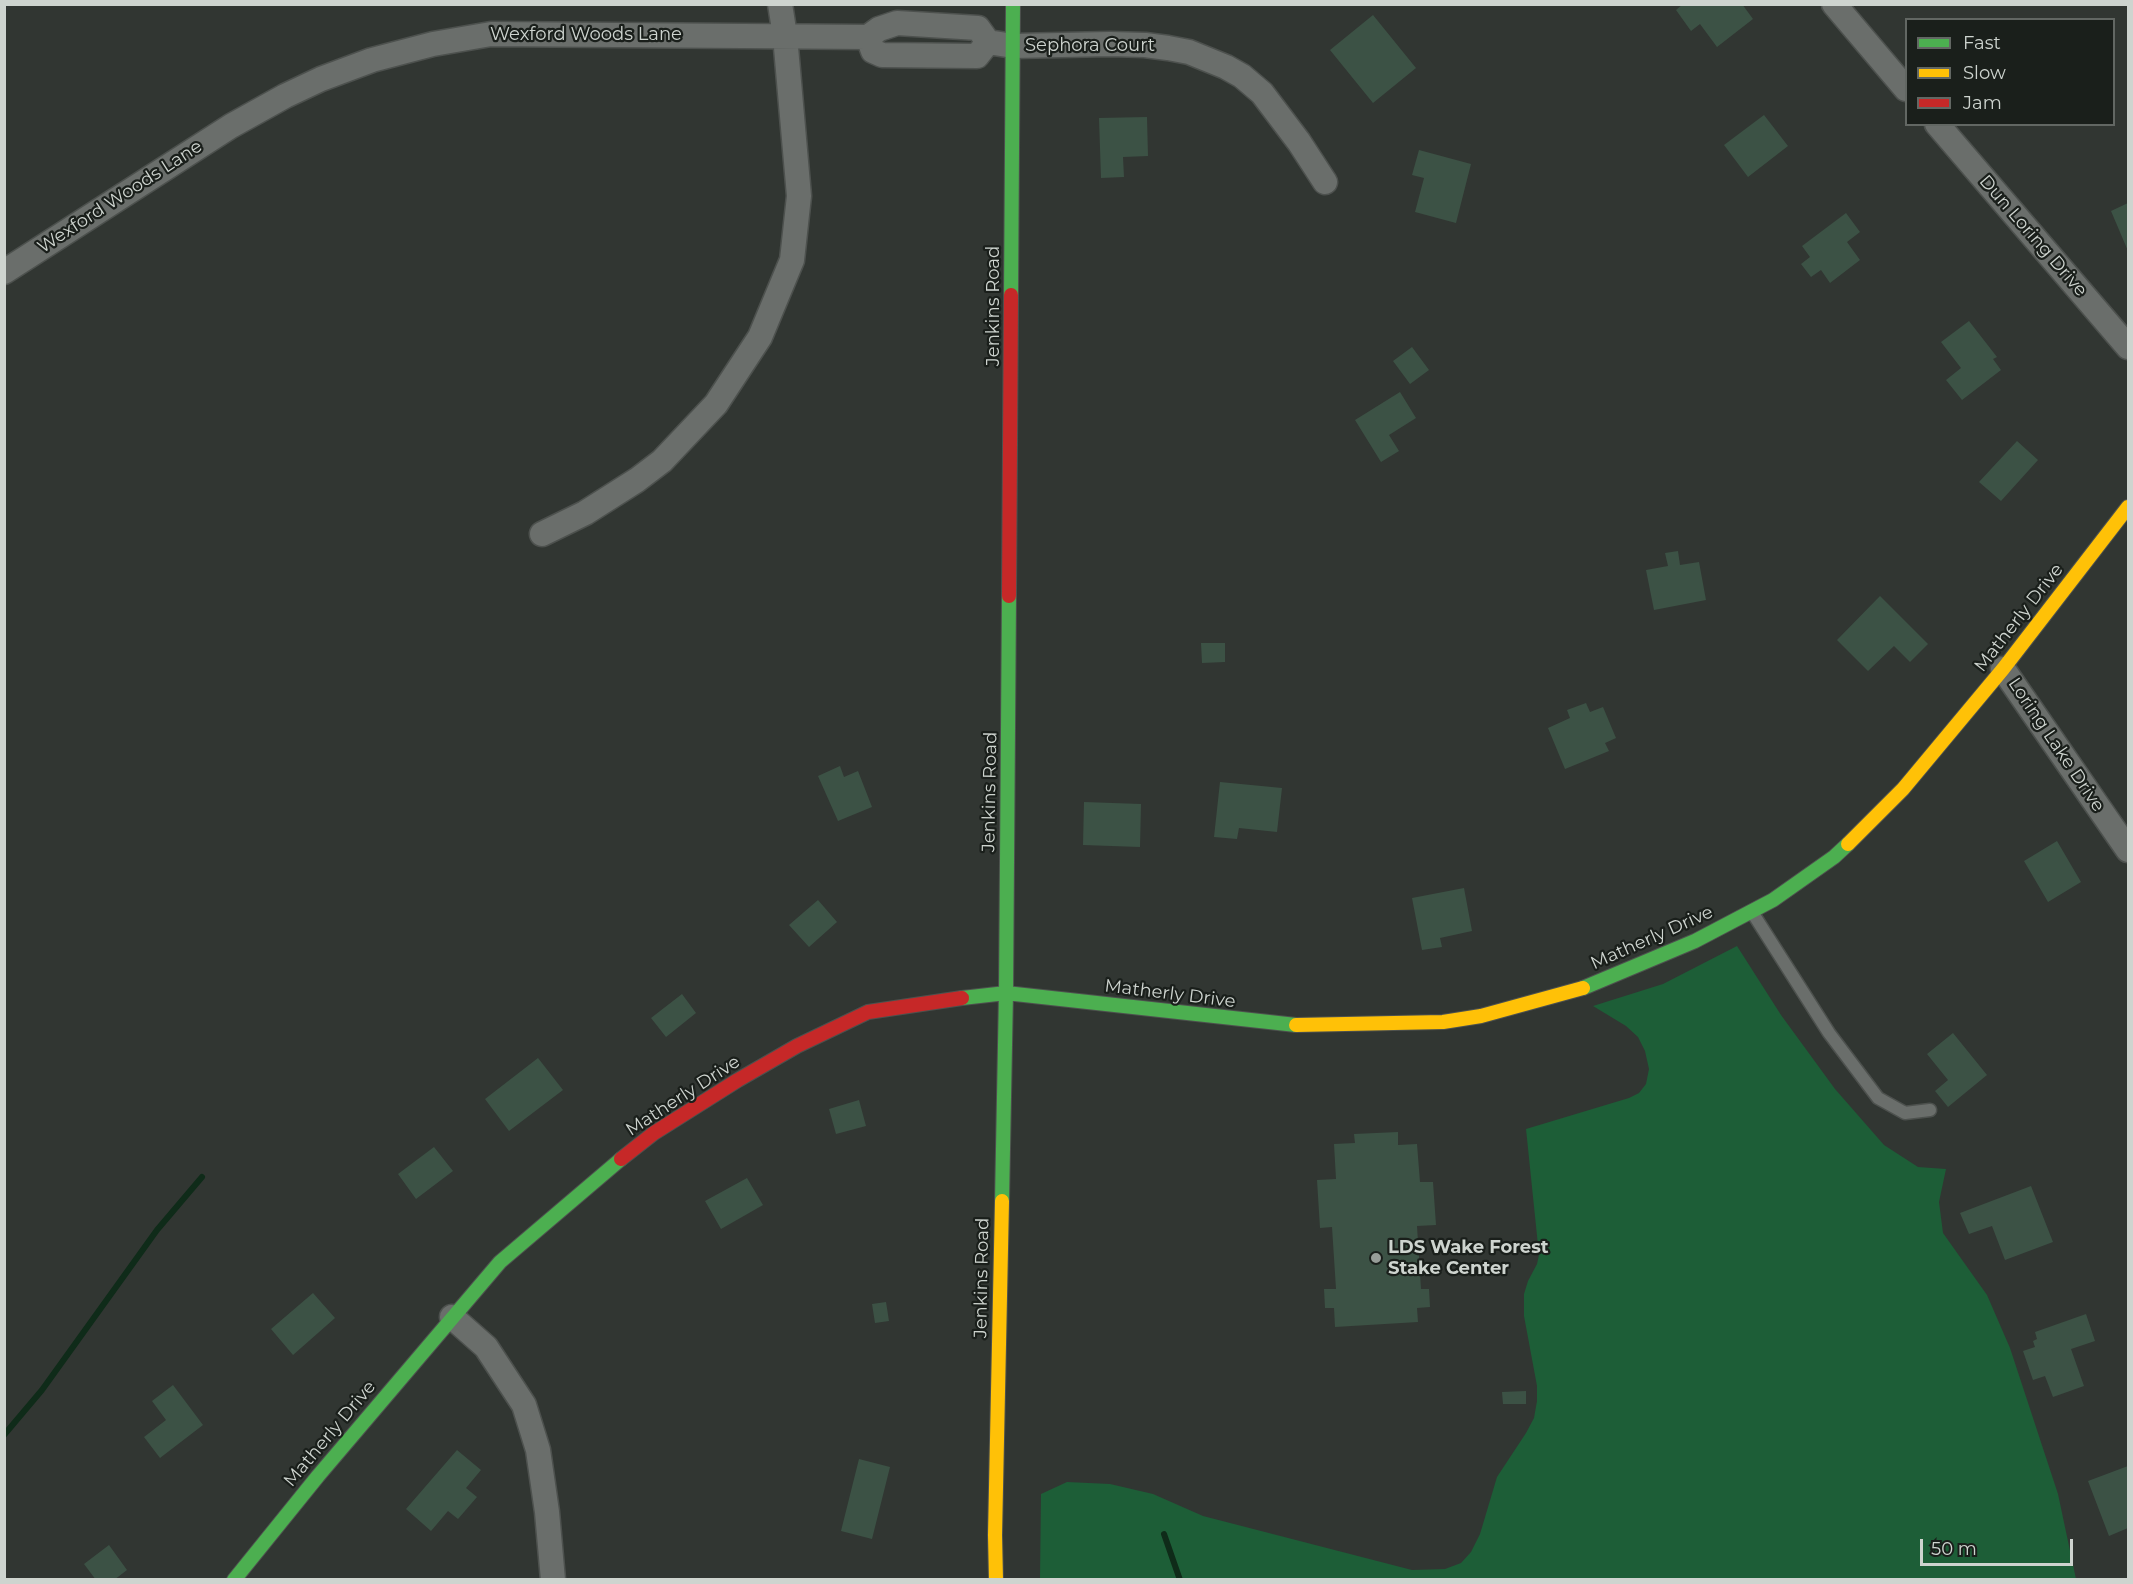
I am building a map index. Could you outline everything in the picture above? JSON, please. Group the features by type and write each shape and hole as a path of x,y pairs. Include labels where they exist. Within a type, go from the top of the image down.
{"street":[{"path":"542,534 585,513 638,480 662,461 716,404 760,338 792,260 798,196 785,36 780,4"},
{"name":"Jenkins Road","path":"996,1580 1006,993 1013,4"},
{"path":"1834,4 1905,88"},
{"name":"Wexford Woods Lane","path":"4,272 231,126 303,88 372,60 434,44 491,34 867,37 873,51 882,55 977,56 988,42 1012,46"},
{"name":"Sephora Court","path":"1012,46 1145,45 1189,52 1210,59 1242,76 1262,93 1288,127 1324,182"},
{"name":"Dun Loring Drive","path":"1939,126 2128,347"},
{"name":"Matherly Drive","path":"234,1580 500,1262 596,1179 654,1133 797,1046 868,1012 933,1001 1006,993 1281,1025 1321,1026 1443,1022 1481,1016 1585,987 1695,941 1773,900 1834,857 1904,789 2003,669 2128,507"},
{"name":"Loring Lake Drive","path":"2003,669 2128,850"},
{"path":"452,1317 486,1347 524,1405 538,1450 547,1512 553,1580"}],"lane":[{"path":"1751,911 1829,1033 1878,1098 1905,1113 1930,1110"}],"green space":[{"path":"1737,946 1781,1015 1835,1089 1884,1145 1918,1167 1946,1169 1939,1202 1943,1233 1987,1295 2010,1348 2058,1494 2076,1579 1040,1579 1041,1494 1067,1482 1110,1484 1153,1494 1203,1516 1412,1570 1445,1569 1461,1563 1471,1552 1480,1534 1497,1477 1534,1418 1537,1401 1537,1386 1524,1316 1524,1294 1539,1255 1526,1129 1629,1098 1639,1093 1646,1084 1649,1069 1645,1051 1638,1037 1626,1026 1593,1006 1663,984"}],"building":[{"path":"1683,4 1742,4 1753,19 1717,47 1700,24 1691,31 1676,10"},
{"path":"1373,15 1416,68 1373,103 1330,50"},
{"path":"1764,115 1788,146 1748,177 1724,145"},
{"path":"1147,117 1148,156 1123,157 1124,177 1101,178 1099,118"},
{"path":"1419,150 1471,164 1456,223 1415,212 1424,178 1412,175"},
{"path":"2128,203 2128,251 2111,211"},
{"path":"1846,213 1860,232 1847,242 1860,260 1830,283 1821,270 1811,277 1801,264 1810,257 1802,246"},
{"path":"1969,321 1997,357 1993,359 2001,370 1962,400 1946,380 1961,368 1941,342"},
{"path":"1412,347 1429,370 1410,384 1393,361"},
{"path":"1400,392 1416,418 1389,435 1399,451 1381,462 1355,420"},
{"path":"2017,441 2038,460 2001,501 1979,482"},
{"path":"1678,551 1680,565 1699,562 1706,600 1654,610 1646,570 1668,566 1665,553"},
{"path":"1880,596 1928,644 1910,662 1894,646 1868,671 1837,640"},
{"path":"1201,643 1225,643 1225,662 1202,663"},
{"path":"1586,703 1590,712 1603,707 1616,738 1605,743 1609,751 1565,769 1548,728 1570,718 1567,710"},
{"path":"840,766 844,777 858,771 872,807 838,821 818,776"},
{"path":"1220,782 1282,788 1277,832 1239,828 1237,839 1214,837"},
{"path":"1084,802 1141,804 1140,847 1083,845"},
{"path":"2057,841 2081,882 2048,902 2024,861"},
{"path":"1464,888 1472,931 1440,938 1442,947 1422,950 1412,898"},
{"path":"818,900 837,922 809,947 789,925"},
{"path":"682,994 696,1013 666,1037 651,1018"},
{"path":"1953,1033 1987,1075 1948,1107 1935,1091 1948,1080 1927,1054"},
{"path":"538,1058 563,1090 509,1131 485,1099"},
{"path":"859,1100 866,1126 836,1134 829,1109"},
{"name":"LDS Wake Forest Stake Center","path":"1398,1132 1398,1145 1417,1144 1420,1182 1433,1182 1436,1225 1417,1226 1421,1289 1429,1289 1430,1307 1417,1308 1418,1322 1335,1327 1334,1308 1325,1308 1324,1289 1336,1289 1332,1227 1320,1228 1317,1180 1336,1179 1334,1144 1355,1143 1354,1134"},
{"path":"434,1147 453,1171 416,1199 398,1174"},
{"path":"747,1178 763,1205 721,1229 705,1201"},
{"path":"2031,1186 2053,1242 2005,1260 1992,1226 1969,1234 1960,1213"},
{"path":"313,1293 335,1318 293,1355 271,1329"},
{"path":"886,1302 889,1321 875,1323 872,1304"},
{"path":"2086,1314 2095,1341 2071,1349 2084,1386 2053,1397 2045,1376 2033,1380 2023,1351 2035,1347 2033,1341 2037,1339 2035,1332"},
{"path":"173,1385 203,1425 160,1458 144,1437 166,1420 152,1401"},
{"path":"1526,1391 1526,1404 1503,1404 1502,1392"},
{"path":"457,1450 481,1470 466,1488 477,1497 458,1519 448,1511 431,1531 406,1509"},
{"path":"859,1459 890,1467 872,1539 841,1531"},
{"path":"2128,1466 2128,1528 2109,1536 2088,1481"},
{"path":"109,1545 127,1570 114,1580 96,1580 84,1564"}],"waterway":[{"path":"4,1435 42,1390 157,1230 202,1177"},
{"path":"1164,1534 1180,1580"}],"traffic: fast":[{"path":"1011,295 1013,4"},
{"path":"1002,1201 1009,596"},
{"path":"1583,988 1695,941 1773,900 1834,857 1848,844"},
{"path":"962,998 1006,993 1296,1025"},
{"path":"234,1580 318,1476 500,1262 621,1159"}],"traffic: slow":[{"path":"1848,844 1903,789 2003,669 2128,507"},
{"path":"1296,1025 1443,1022 1481,1016 1583,988"},
{"path":"996,1580 1002,1201"}],"traffic: jam":[{"path":"1009,596 1011,295"},
{"path":"621,1159 654,1133 738,1080 797,1046 868,1012 962,998"}],"place":[{"name":"LDS Wake Forest Stake Center","path":"1376,1258"}]}
